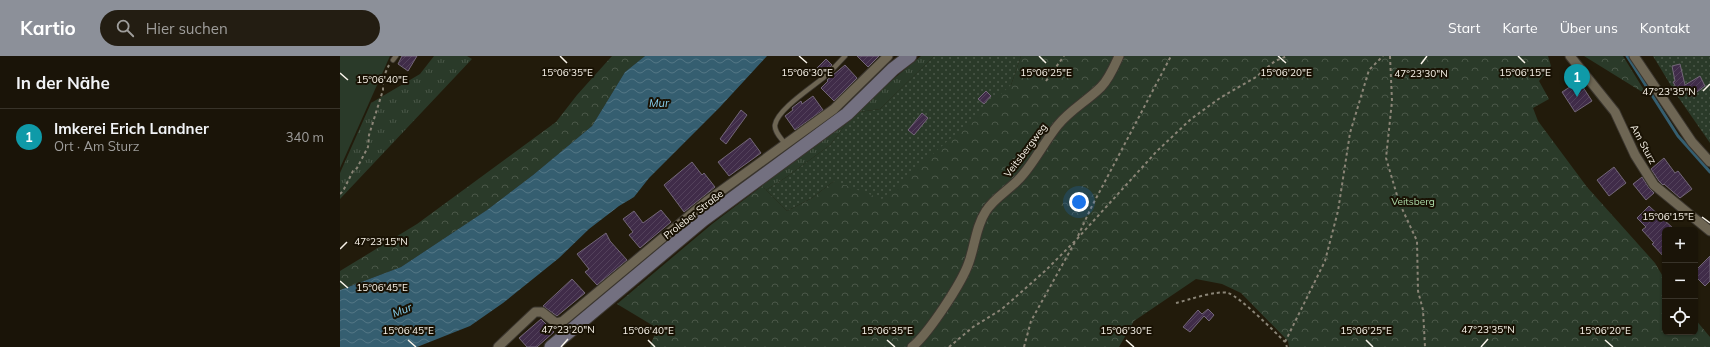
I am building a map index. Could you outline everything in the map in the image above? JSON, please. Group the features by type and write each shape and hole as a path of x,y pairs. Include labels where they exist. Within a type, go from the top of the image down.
{"main road":[{"name":"Proleber Straße","path":"551,347 702,220 847,114 893,69 910,56"}],"street":[{"name":"Proleber Straße","path":"498,347 535,312 542,312 556,323 563,321 707,201 838,105 888,56"},
{"name":"Veitsbergweg","path":"912,347 920,341 936,318 953,292 969,263 981,220 986,210 1020,179 1043,143 1059,124 1101,87 1113,70 1119,56"},
{"name":"Am Sturz","path":"1570,56 1615,112 1635,154 1654,185 1710,231"},
{"path":"1634,56 1692,142 1710,162"}],"lane":[{"path":"785,144 776,131 775,125 781,113 823,78 845,56"}],"path":[{"path":"1046,81 1064,56"},
{"path":"1024,347 1031,321 1077,239 1091,208 1172,56"},
{"path":"949,347 973,328 1002,309 1045,271 1077,239 1157,152 1192,119 1220,98 1256,77 1275,60 1287,56"},
{"path":"1285,342 1325,261 1338,211 1350,133 1369,70 1383,56"},
{"path":"1390,56 1392,101 1386,158 1399,202 1417,241 1418,291 1423,310 1425,347"},
{"path":"340,194 353,171 357,168 368,147 369,135 382,94 383,78 387,68 395,58"},
{"path":"1176,303 1205,295 1228,293 1235,296 1249,308 1285,342 1287,347"}],"green space":[{"path":"340,56 390,56 340,168"},
{"path":"434,56 467,56 472,59 340,199 340,173 371,103 420,74"},
{"path":"612,56 645,56 625,72 592,126 533,175 487,210 401,267 340,290 340,271 417,224 556,122 577,95"},
{"path":"921,56 934,56 880,109 859,112 886,85"},
{"path":"934,56 1021,56 1011,85 882,199 834,181 812,198 787,211 766,190 788,176 830,145 849,120 859,112 880,109"},
{"name":"Veitsberg","path":"1021,56 1548,56 1551,66 1539,81 1549,99 1533,108 1538,121 1587,187 1655,263 1662,275 1662,335 1698,335 1698,323 1710,337 1710,347 1289,347 1288,341 1241,293 1222,284 1196,279 1134,321 1119,347 650,347 657,328 617,304 712,224 762,186 787,211 812,198 834,181 1011,85"},
{"path":"1584,56 1623,56 1647,95"},
{"path":"1653,56 1710,56 1710,143 1676,94"},
{"path":"849,120 830,145 788,176 766,190 761,185"}],"water":[{"name":"Mur","path":"645,56 767,56 720,107 649,178 634,197 619,206 589,229 559,258 503,303 470,326 417,347 340,347 340,290 401,267 487,210 533,175 592,126 625,72"}],"building":[{"path":"402,56 417,56 408,71 398,64"},
{"path":"857,56 879,56 868,67"},
{"path":"826,59 832,65 822,74 816,69"},
{"path":"1680,64 1685,85 1700,76 1705,86 1690,97 1683,88 1678,91 1673,82 1675,81 1672,66"},
{"path":"845,65 857,78 834,101 821,88 828,81 827,80"},
{"path":"1579,81 1592,101 1575,112 1562,92"},
{"path":"986,91 991,96 984,104 978,99"},
{"path":"813,96 823,110 795,130 785,116 801,101 802,104"},
{"path":"741,110 747,115 726,144 720,139"},
{"path":"922,113 928,118 914,135 908,130"},
{"path":"750,138 761,153 729,176 718,162"},
{"path":"1664,158 1675,173 1678,171 1692,189 1680,198 1659,181 1651,169"},
{"path":"692,162 702,175 704,173 715,187 684,212 664,185"},
{"path":"1614,167 1626,183 1609,196 1597,180"},
{"path":"1642,177 1654,193 1646,200 1633,184"},
{"path":"1649,206 1672,227 1662,227 1662,255 1642,230 1646,227 1637,218"},
{"path":"661,210 671,222 640,248 629,235 633,232 623,219 634,211 643,223"},
{"path":"606,233 610,241 627,260 597,285 585,272 589,269 577,254"},
{"path":"1710,256 1710,281 1705,286 1698,279 1698,268"},
{"path":"572,279 585,293 557,316 543,306"},
{"path":"1208,309 1214,315 1209,321 1204,316 1190,332 1183,327 1198,310 1202,314"},
{"path":"541,319 554,332 537,347 527,347 519,338"}],"waterway":[{"path":"1627,56 1678,136 1710,172"}],"place":[{"name":"Imkerei Erich Landner","path":"1577,97"}]}
